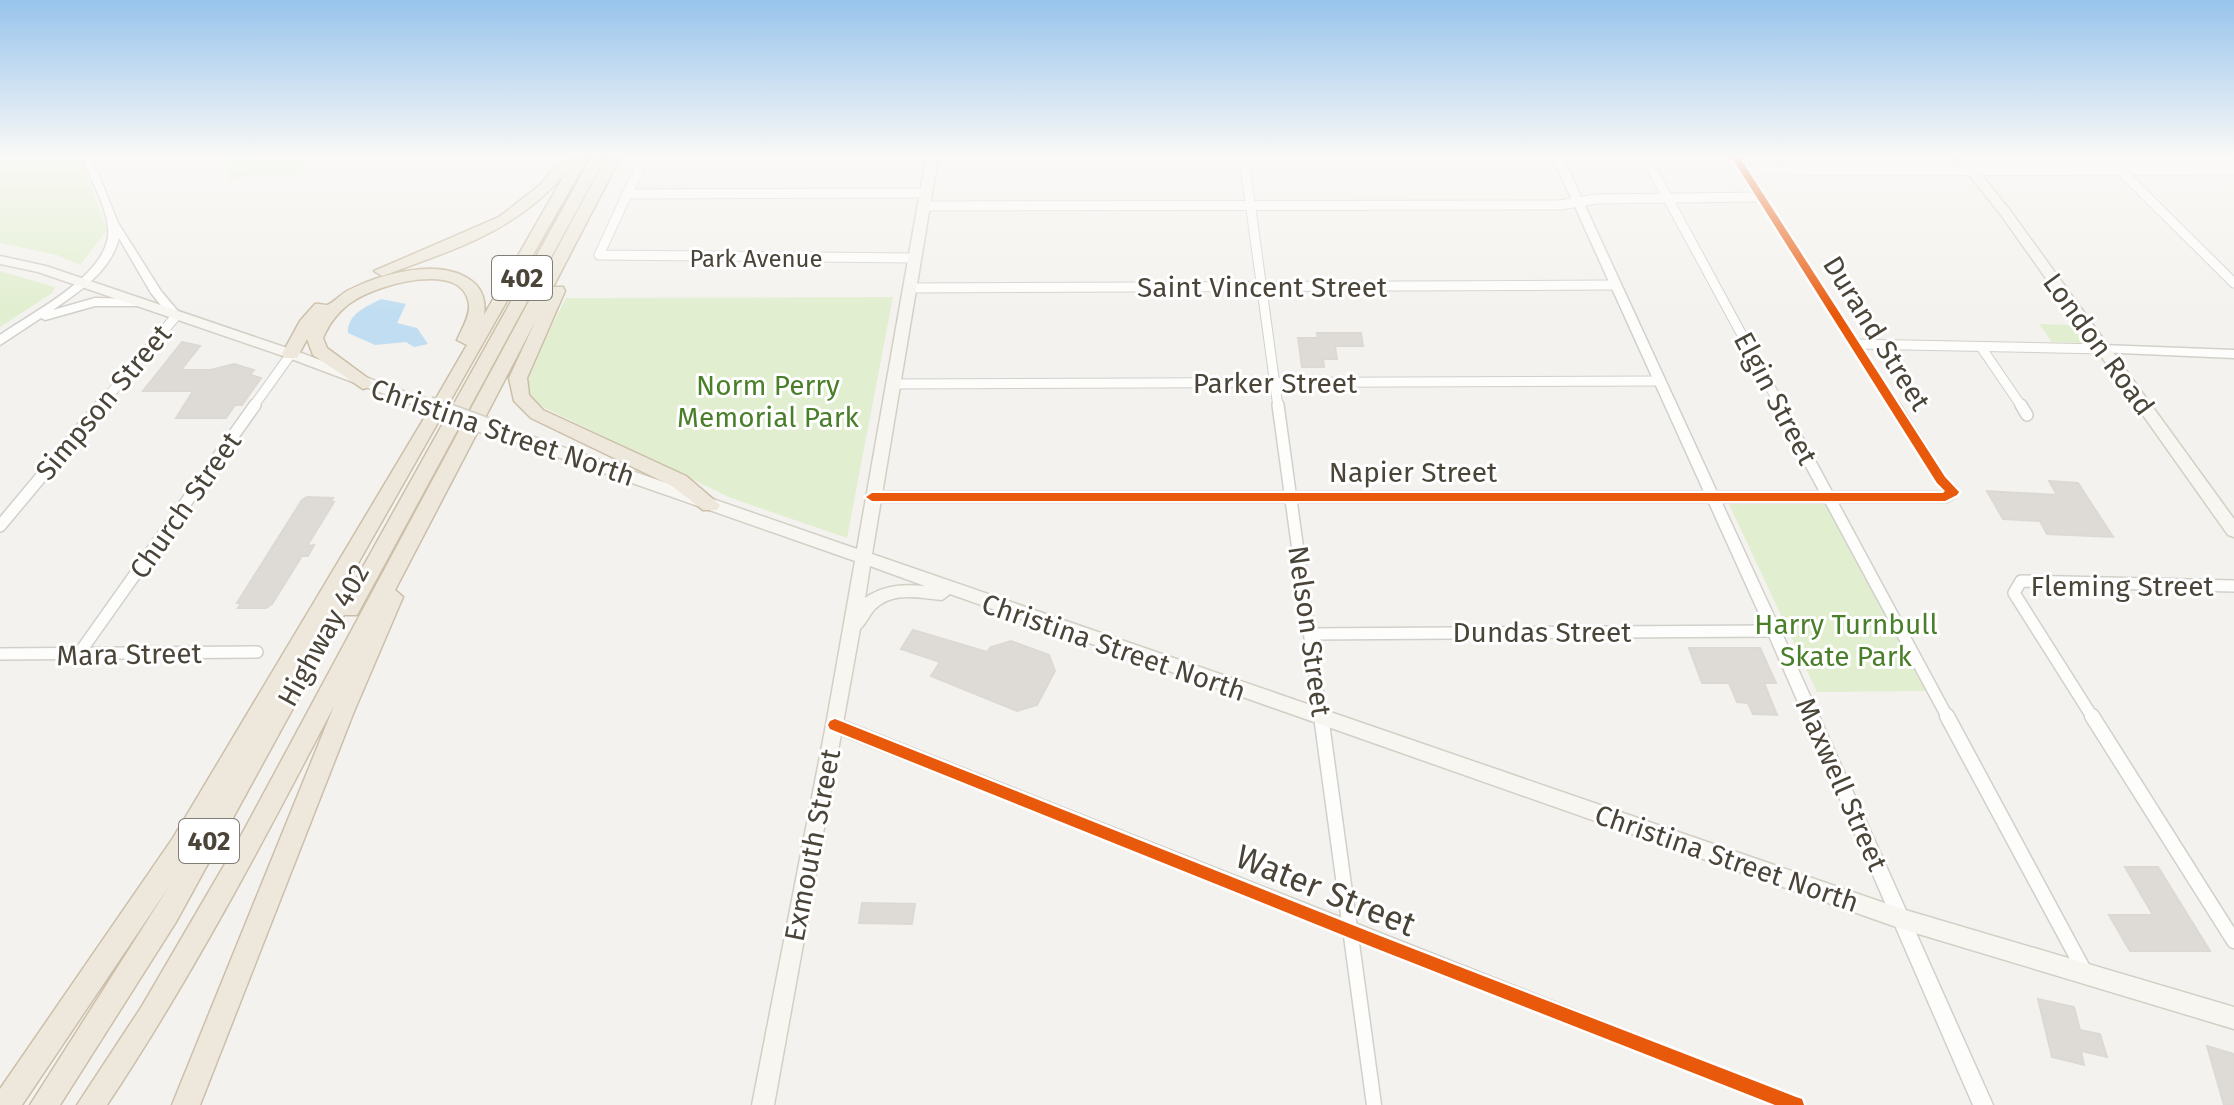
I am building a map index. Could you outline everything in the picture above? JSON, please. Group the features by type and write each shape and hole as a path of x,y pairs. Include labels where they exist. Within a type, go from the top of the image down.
{"highway":[{"path":"291,354 306,325 340,292 512,219 523,210"},
{"path":"52,1095 267,703 551,210"},
{"name":"Highway 402","path":"52,1095 167,914 560,210"},
{"path":"52,1095 138,985 244,804 570,210"},
{"name":"Highway 402","path":"52,1095 151,1015 245,853 586,210"},
{"path":"597,210 521,369 518,391 524,404 537,414 679,481 710,505"},
{"path":"363,383 326,357 315,345 322,322 341,302 366,287 410,276 447,276 472,289 477,307 475,318 421,435"},
{"path":"186,1105 348,700 399,585 469,445 500,370"}],"main road":[{"name":"Exmouth Street","path":"763,1105 835,725 923,210"},
{"name":"London Road","path":"2000,210 2234,530"},
{"name":"Christina Street North","path":"0,260 82,283 291,354 363,383 972,598 1902,919 2234,1018"},
{"path":"848,644 862,611 882,593 899,590 972,598"}],"street":[{"path":"0,343 82,283 109,251 114,237 107,210"},
{"name":"Park Avenue","path":"619,210 599,255 619,259 914,258"},
{"name":"Nelson Street","path":"1253,210 1374,1105"},
{"name":"Maxwell Street","path":"1581,210 1713,495 1983,1105"},
{"name":"Elgin Street","path":"1674,210 2087,976"},
{"name":"Durand Street","path":"1770,210 1941,480 1953,492"},
{"path":"2160,210 2234,283"},
{"path":"112,221 128,240 151,288 176,316"},
{"name":"Saint Vincent Street","path":"909,288 1615,285"},
{"path":"0,343 56,311 95,302 136,303"},
{"name":"Simpson Street","path":"0,526 176,316"},
{"path":"1856,344 2234,354"},
{"path":"1981,347 2027,415"},
{"name":"Church Street","path":"78,655 291,354"},
{"name":"Parker Street","path":"892,384 1659,381"},
{"name":"Napier Street","path":"872,497 1945,497 1953,492"},
{"name":"Fleming Street","path":"2234,586 2021,581 2014,593 2234,941"},
{"name":"Dundas Street","path":"1310,634 1774,631"},
{"name":"Mara Street","path":"0,654 257,652"},
{"name":"Water Street","path":"835,725 1796,1105"}],"green space":[{"path":"0,210 100,210 107,230 80,265 57,255 0,243"},
{"path":"0,271 55,287 52,293 0,327"},
{"name":"Norm Perry Memorial Park","path":"893,297 847,538 731,498 537,404 528,390 529,371 566,298"},
{"path":"2039,324 2071,325 2084,343 2052,342"},
{"name":"Harry Turnbull Skate Park","path":"1727,500 1827,500 1928,691 1817,692"}],"water":[{"path":"381,299 406,304 397,323 417,328 428,344 414,347 406,342 375,345 348,333 354,316"}],"building":[{"path":"1317,333 1361,333 1363,346 1335,346 1337,359 1323,359 1324,367 1302,367 1298,338 1318,338"},
{"path":"182,342 200,346 181,370 211,370 234,364 254,370 250,375 261,378 242,405 235,405 226,418 176,418 193,391 143,391"},
{"path":"2049,481 2078,483 2113,537 2047,534 2040,521 2003,519 1987,491 2057,495"},
{"path":"307,497 333,498 331,502 334,502 307,546 314,545 308,556 302,556 272,604 266,608 238,608 241,603 237,603 302,500"},
{"path":"913,630 987,652 991,647 1011,641 1049,655 1055,671 1037,705 1017,711 931,676 940,662 901,649"},
{"path":"1689,648 1760,648 1776,683 1764,683 1777,715 1753,714 1748,703 1737,702 1729,683 1702,683"},
{"path":"2125,867 2158,867 2210,951 2130,951 2109,915 2153,915"},
{"path":"862,903 915,904 912,924 859,923"},
{"path":"2038,999 2074,1007 2080,1030 2100,1034 2107,1057 2081,1051 2084,1065 2052,1057"},
{"path":"2207,1046 2234,1054 2234,1105 2224,1105"}],"cycle path":[{"path":"872,497 1945,497 1953,492 1941,480 1769,210"},
{"path":"835,725 1796,1105"}]}
